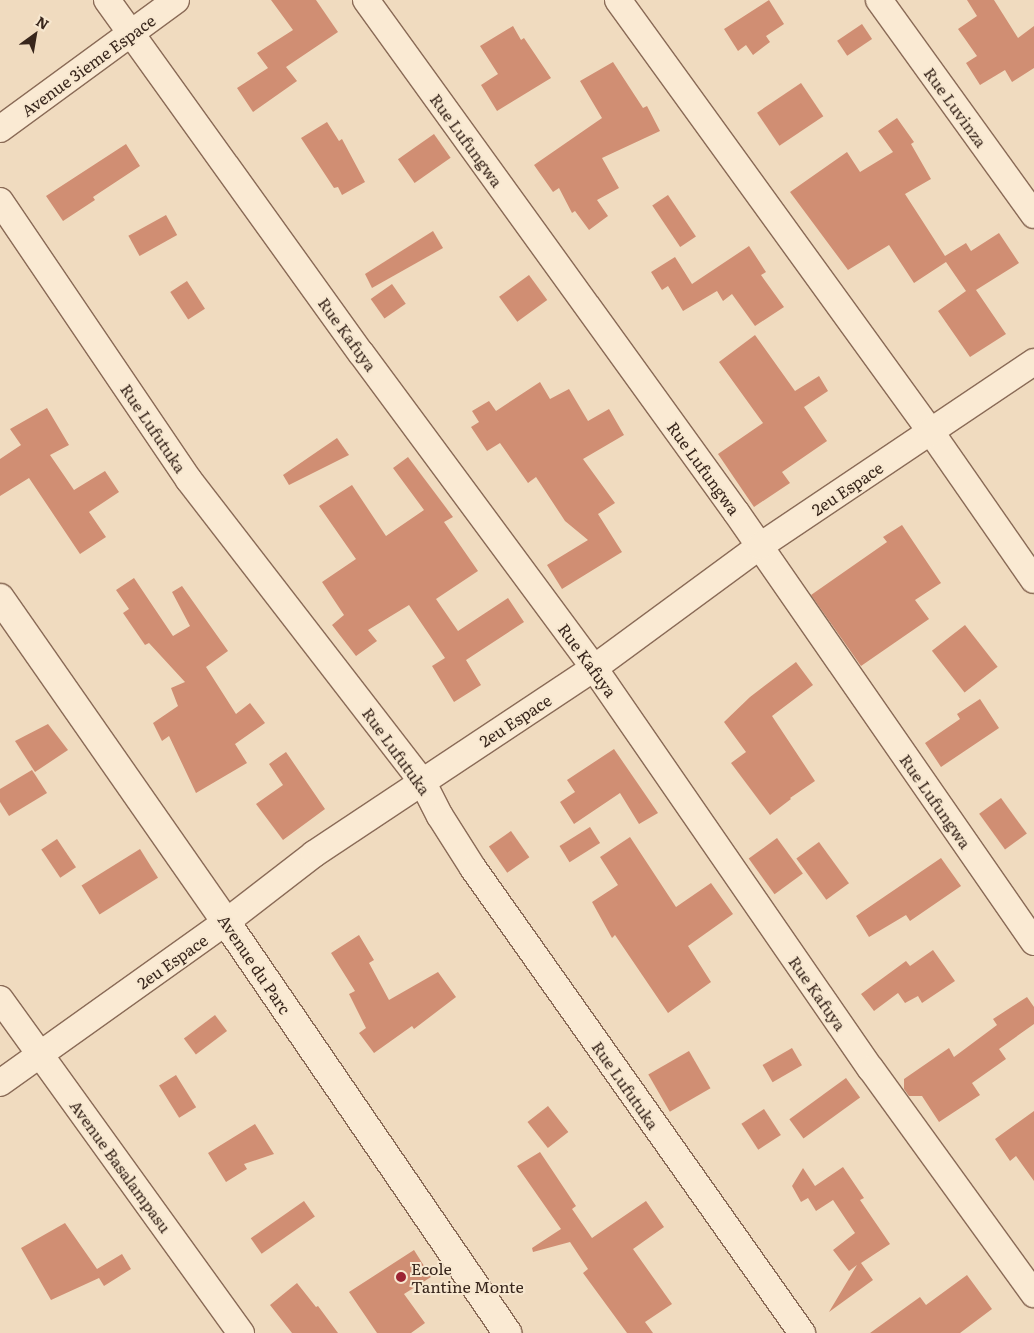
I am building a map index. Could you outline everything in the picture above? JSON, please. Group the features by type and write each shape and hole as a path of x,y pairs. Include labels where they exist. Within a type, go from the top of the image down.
{"street":[{"name":"Rue Kafuya","path":"107,0 361,353 594,668 870,1069 1034,1294"},
{"name":"Avenue 3ieme Espace","path":"0,129 176,0"},
{"name":"Rue Lufungwa","path":"366,0 760,546 1034,942"},
{"path":"618,0 931,432 1034,580"},
{"name":"Rue Luvinza","path":"879,0 1034,215"},
{"name":"Rue Lufutuka","path":"0,201 189,480 422,781 440,816 473,868 802,1333"},
{"name":"2eu Espace","path":"0,1083 226,922 314,854 594,668 760,546 1034,362"},
{"name":"Avenue du Parc","path":"0,598 226,922 506,1333"},
{"name":"Avenue Basalampasu","path":"0,999 241,1333"}],"building":[{"path":"271,0 316,0 338,32 286,67 297,81 253,112 237,88 268,68 257,53 293,30"},
{"path":"769,0 784,24 766,36 770,42 753,55 746,45 738,51 724,29"},
{"path":"967,0 994,0 1018,38 1034,26 1034,68 1012,82 1005,70 980,85 966,63 977,56 958,29 977,16"},
{"path":"862,24 872,39 847,56 837,41"},
{"path":"513,26 521,40 524,38 551,78 497,111 481,85 498,74 480,46"},
{"path":"613,62 643,108 647,106 660,131 602,158 619,188 597,200 608,216 589,230 575,211 572,213 559,188 553,192 534,165 602,118 580,81"},
{"path":"801,83 823,116 779,146 757,113"},
{"path":"897,118 914,142 911,144 931,179 905,194 945,256 966,243 971,251 999,233 1019,263 976,290 1006,334 970,357 938,311 966,291 946,262 914,283 889,245 848,270 790,192 847,152 860,172 893,152 878,131"},
{"path":"327,122 339,141 342,139 365,182 342,195 338,187 334,188 301,138"},
{"path":"434,134 451,158 415,183 398,159"},
{"path":"126,144 140,166 93,197 95,200 63,221 46,196"},
{"path":"668,195 696,236 680,247 652,206"},
{"path":"166,215 177,235 140,256 128,236"},
{"path":"433,231 443,248 372,288 365,274"},
{"path":"749,246 766,272 761,275 784,307 755,326 732,294 723,301 717,291 683,311 668,286 662,290 651,272 675,257 692,284"},
{"path":"529,275 547,300 517,322 499,297"},
{"path":"187,281 205,309 188,320 170,292"},
{"path":"392,284 406,304 384,319 371,299"},
{"path":"755,335 795,391 819,376 828,391 804,407 827,441 782,472 790,483 754,507 718,454 763,423 719,362"},
{"path":"540,382 550,399 569,389 588,421 609,409 624,435 583,459 615,503 598,514 622,552 562,589 547,565 588,540 565,521 536,477 528,483 500,443 487,451 471,427 479,422 472,411 489,401 496,411"},
{"path":"47,408 69,445 50,455 74,490 105,471 119,492 89,512 106,537 80,554 29,478 0,496 0,459 21,445 10,429"},
{"path":"337,438 349,455 289,485 283,475"},
{"path":"408,457 453,517 444,522 478,571 436,599 458,631 508,598 524,622 466,660 481,685 454,702 432,666 445,658 409,605 368,630 377,641 356,656 332,625 344,615 322,582 356,559 319,506 352,485 386,536 424,510 393,468"},
{"path":"902,525 941,583 915,600 929,619 861,666 811,595 887,542 883,537"},
{"path":"134,578 173,636 190,626 172,592 182,586 228,651 206,667 236,714 250,703 265,723 235,744 247,763 196,793 169,736 162,741 153,723 178,706 171,688 185,682 149,643 145,645 123,613 129,609 116,590"},
{"path":"965,625 998,667 965,693 932,651"},
{"path":"796,662 813,685 772,716 815,781 790,798 770,815 731,763 746,752 724,722 750,697"},
{"path":"980,699 999,728 941,767 925,743 960,719 957,714"},
{"path":"48,724 68,750 35,772 15,741"},
{"path":"614,749 658,813 639,824 620,793 574,824 560,802 575,792 567,780"},
{"path":"286,752 325,809 283,840 256,804 283,785 269,764"},
{"path":"32,770 47,793 9,816 0,802 0,789"},
{"path":"1001,798 1027,834 1005,849 979,814"},
{"path":"590,827 600,843 570,862 559,846"},
{"path":"511,831 529,857 507,873 489,846"},
{"path":"630,837 676,907 711,883 733,914 688,946 711,982 668,1013 615,935 612,938 592,902 618,885 600,857"},
{"path":"777,838 803,874 775,894 749,859"},
{"path":"57,839 76,867 60,878 41,850"},
{"path":"819,842 849,883 826,900 796,858"},
{"path":"140,849 158,878 100,914 81,886"},
{"path":"941,858 961,886 910,921 906,915 869,937 856,916"},
{"path":"359,935 374,960 369,963 389,1000 438,972 456,997 414,1029 412,1026 374,1053 359,1033 366,1028 349,994 355,991 331,953"},
{"path":"933,950 955,981 922,1003 918,996 905,1003 898,993 874,1011 861,994 906,961 910,966"},
{"path":"1027,997 1034,1007 1034,1024 999,1049 1006,1059 972,1083 980,1095 939,1122 922,1096 909,1096 904,1089 904,1079 949,1048 954,1057 997,1025 993,1019"},
{"path":"215,1015 227,1031 196,1054 184,1038"},
{"path":"792,1048 802,1065 773,1082 763,1065"},
{"path":"689,1051 710,1088 670,1112 648,1074"},
{"path":"176,1075 196,1107 179,1118 159,1086"},
{"path":"846,1078 860,1097 803,1139 789,1119"},
{"path":"548,1106 568,1132 548,1148 528,1122"},
{"path":"764,1109 781,1135 758,1150 741,1124"},
{"path":"1034,1111 1034,1181 1016,1156 1010,1161 995,1139"},
{"path":"255,1124 274,1154 244,1164 247,1169 226,1182 208,1153"},
{"path":"540,1152 576,1206 572,1209 592,1238 646,1201 664,1227 633,1249 672,1304 645,1322 653,1333 627,1333 583,1273 588,1269 570,1242 533,1252 532,1248 561,1229 517,1166"},
{"path":"843,1167 864,1198 860,1200 890,1244 861,1263 873,1280 829,1312 857,1265 849,1271 833,1250 855,1233 833,1200 816,1211 808,1198 801,1202 792,1186 803,1168 815,1186"},
{"path":"304,1201 315,1217 262,1254 251,1238"},
{"path":"65,1223 97,1269 122,1254 131,1269 104,1286 99,1278 51,1300 21,1248"},
{"path":"414,1250 431,1277 404,1294 425,1323 411,1333 377,1333 349,1292"},
{"path":"967,1275 992,1309 960,1333 870,1333 920,1297 926,1305"},
{"path":"297,1283 316,1307 318,1306 338,1333 292,1333 270,1305"}],"place":[{"name":"Ecole Tantine Monte","path":"401,1277"}]}
